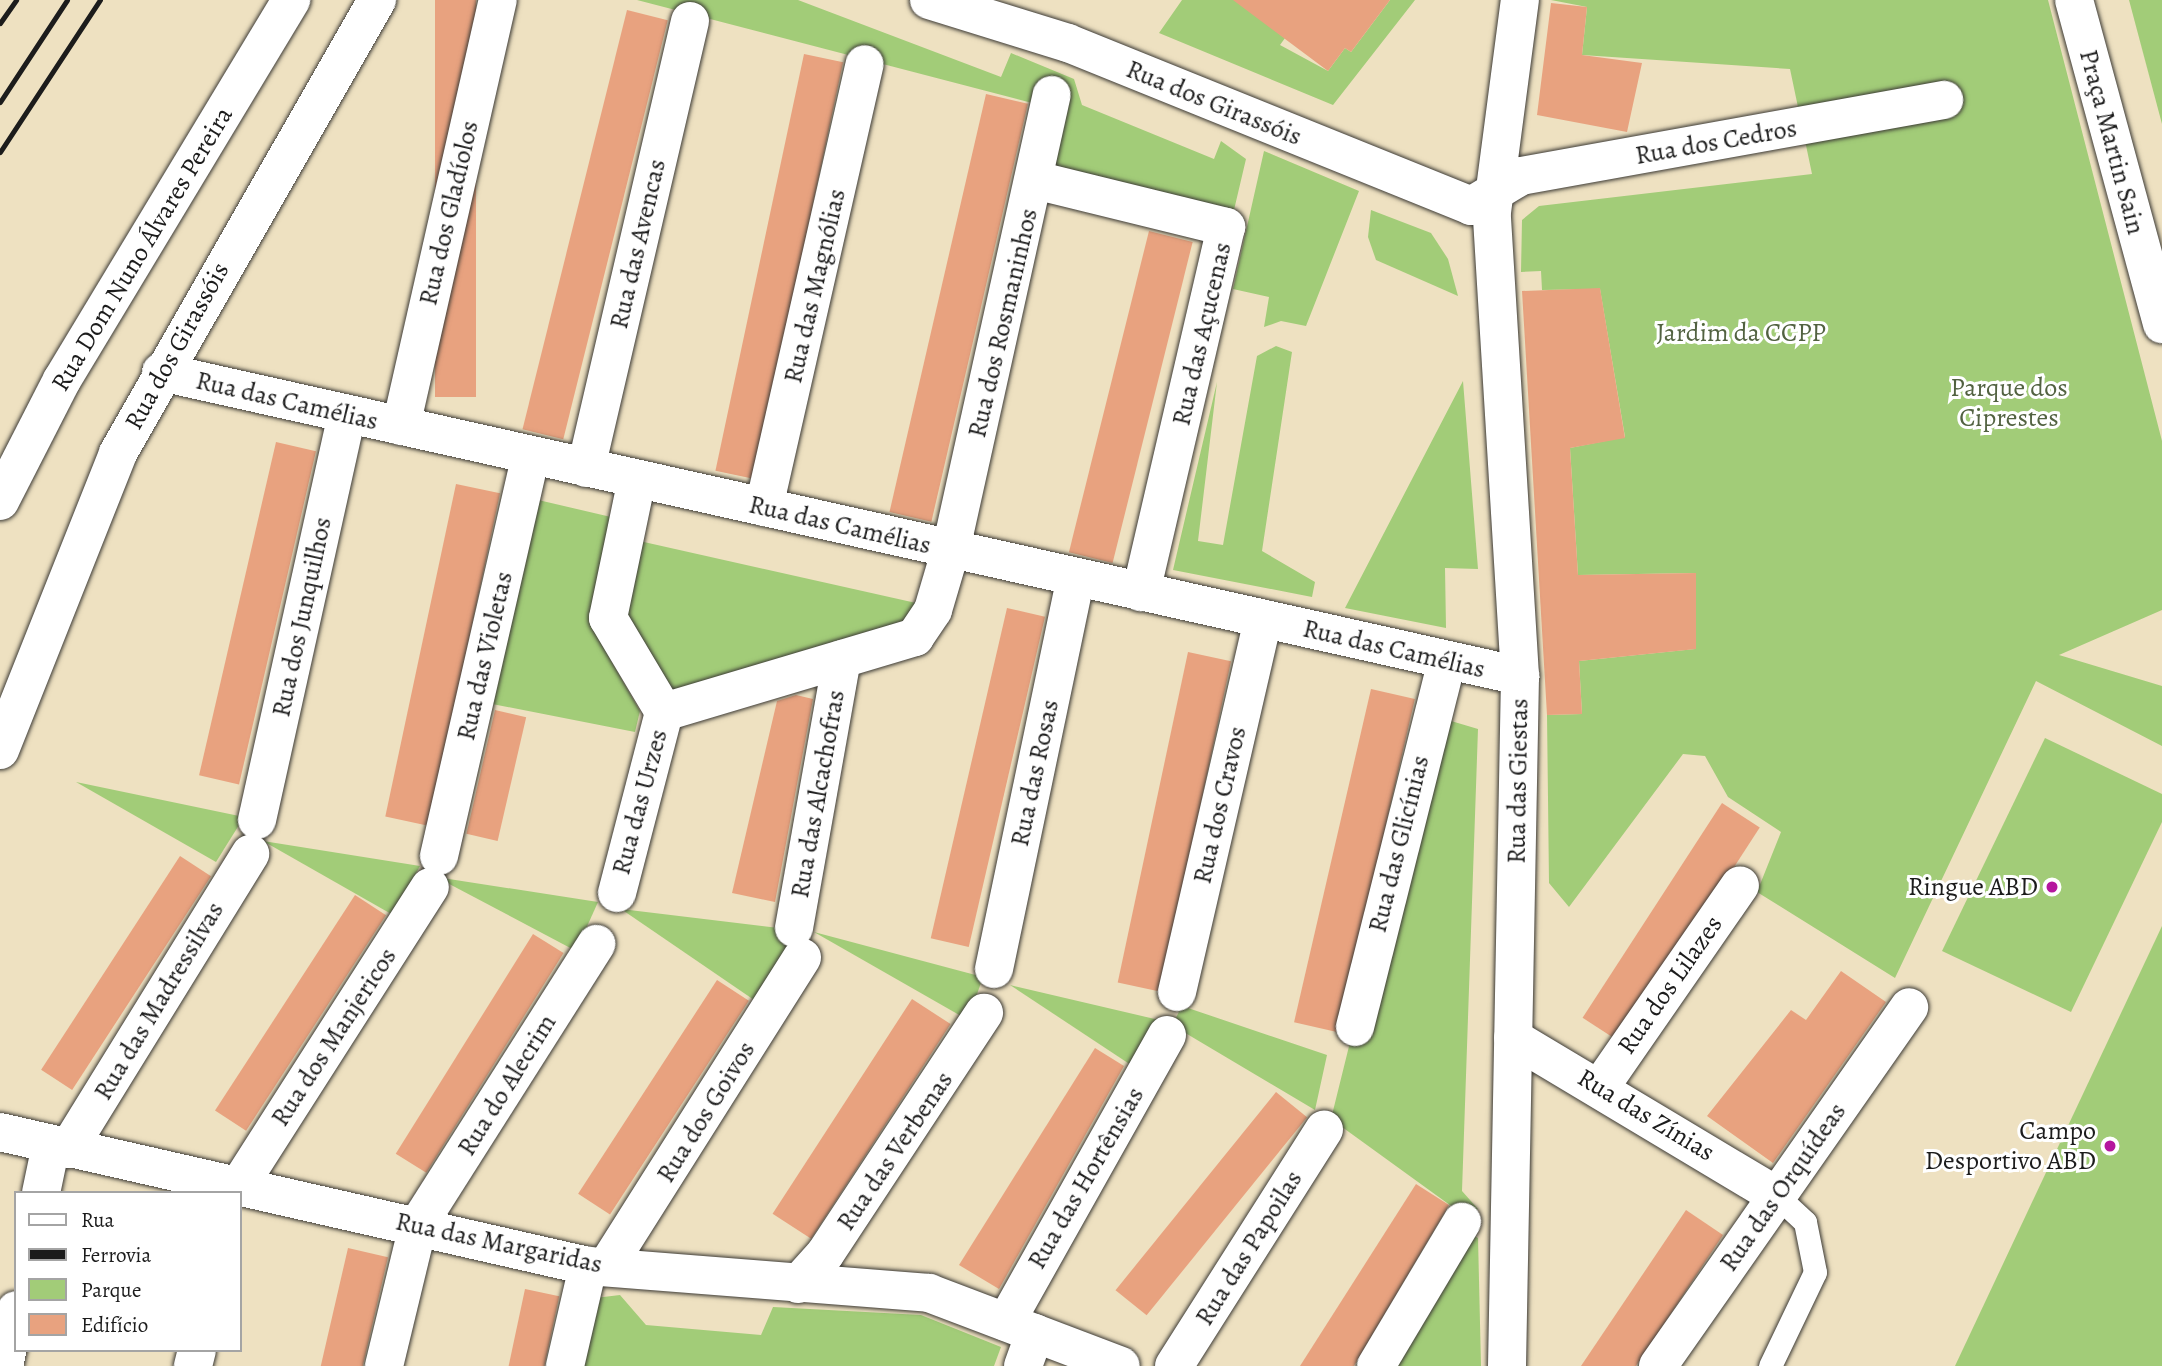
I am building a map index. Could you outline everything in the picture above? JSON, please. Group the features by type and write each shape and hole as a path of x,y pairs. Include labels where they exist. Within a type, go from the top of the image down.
{"street":[{"name":"Rua Dom Nuno Álvares Pereira","path":"0,501 62,380 291,0"},
{"name":"Rua dos Girassóis","path":"0,750 118,453 161,372 377,0"},
{"name":"Rua dos Gladíolos","path":"401,426 498,0"},
{"name":"Rua dos Girassóis","path":"929,0 1069,43 1459,204 1494,196"},
{"name":"Rua das Giestas","path":"1507,1366 1520,676 1494,196 1520,0"},
{"name":"Praça Martin Sain","path":"2074,0 2162,324"},
{"name":"Rua das Avencas","path":"586,468 690,21"},
{"name":"Rua das Magnólias","path":"764,508 865,64"},
{"name":"Rua dos Rosmaninhos","path":"664,712 915,637 933,610 951,549 1052,95"},
{"name":"Rua dos Cedros","path":"1494,196 1521,177 1944,100"},
{"name":"Rua das Açucenas","path":"1035,180 1226,227 1141,592"},
{"name":"Rua das Camélias","path":"161,372 1447,662 1520,676"},
{"name":"Rua dos Junquilhos","path":"254,837 347,414"},
{"name":"Rua das Violetas","path":"435,871 531,455"},
{"path":"637,479 608,618 664,712"},
{"name":"Rua das Rosas","path":"994,969 1076,577"},
{"name":"Rua dos Cravos","path":"1177,992 1263,619"},
{"name":"Rua das Alcachofras","path":"798,942 842,659"},
{"name":"Rua das Glicínias","path":"1355,1027 1447,662"},
{"name":"Rua das Urzes","path":"617,893 664,712"},
{"name":"Rua das Madressilvas","path":"42,1191 59,1147 254,837"},
{"name":"Rua dos Manjericos","path":"233,1188 435,871"},
{"name":"Rua dos Lilazes","path":"1601,1086 1740,885"},
{"name":"Rua dos Goivos","path":"565,1366 597,1266 798,942"},
{"name":"Rua do Alecrim","path":"384,1366 418,1226 596,944"},
{"name":"Rua das Orquídeas","path":"1657,1366 1909,1007"},
{"name":"Rua das Verbenas","path":"798,1284 825,1254 984,1013"},
{"name":"Rua das Hortênsias","path":"1021,1340 1167,1035"},
{"name":"Rua das Zínias","path":"1513,1038 1601,1086 1777,1196"},
{"name":"Rua das Papoilas","path":"1174,1366 1324,1130"},
{"name":"Rua das Margaridas","path":"0,1132 233,1188 597,1266 929,1293 1021,1340 1121,1366"},
{"path":"1376,1366 1462,1222"},
{"path":"4,1366 14,1319"}],"lane":[{"path":"1770,1366 1815,1272 1805,1222 1777,1196"}],"green space":[{"path":"637,0 798,0 1001,77 1011,53 1074,79 1082,105 1214,159 1221,141 1246,159 1234,210 1033,160 1032,103"},
{"path":"1182,0 1241,0 1285,38 1280,45 1328,71 1345,48 1351,52 1390,0 1415,0 1333,105 1159,33"},
{"path":"1551,0 2048,0 2162,441 2162,610 2059,655 2162,686 2162,746 2036,681 1895,978 1757,892 1781,832 1728,797 1705,756 1683,754 1569,907 1549,883 1547,715 1582,714 1579,661 1695,649 1696,573 1578,575 1570,448 1625,437 1600,289 1542,290 1541,271 1521,272 1522,220 1539,206 1812,174 1790,69 1582,55 1587,7"},
{"path":"2129,0 2162,0 2162,124"},
{"path":"1264,151 1359,191 1306,326 1281,321 1264,327 1269,297 1233,289"},
{"path":"1371,210 1431,233 1448,259 1458,296 1376,260 1368,237"},
{"path":"1276,346 1292,352 1262,551 1315,582 1312,597 1173,570 1217,382 1198,541 1223,545 1257,356"},
{"path":"1463,381 1478,569 1445,568 1446,628 1345,608"},
{"path":"534,499 611,517 590,624 640,711 635,732 482,702"},
{"path":"635,540 925,605 912,630 666,704 616,618"},
{"path":"1431,715 1478,729 1462,1191 1478,1209 1465,1216 1331,1119"},
{"name":"Ringue ABD","path":"2045,738 2162,794 2162,822 2071,1012 1942,951"},
{"path":"76,782 244,817 216,862"},
{"path":"263,841 420,866 393,915"},
{"path":"436,877 598,902 576,951"},
{"path":"621,909 811,932 757,1002"},
{"name":"Campo Desportivo ABD","path":"2162,926 2162,1366 1955,1366"},
{"path":"814,932 983,977 968,1020"},
{"path":"1010,985 1159,1020 1137,1069"},
{"path":"1182,1006 1327,1055 1315,1110 1182,1031 1167,1035"},
{"path":"1467,1232 1478,1238 1481,1366 1387,1366"},
{"path":"620,1295 646,1325 761,1335 773,1307 921,1315 1001,1347 994,1366 579,1366 595,1298"}],"building":[{"path":"435,0 476,0 476,397 435,397"},
{"path":"1233,0 1390,0 1351,52 1345,48 1328,71"},
{"path":"1551,3 1587,7 1582,55 1642,63 1627,132 1537,115"},
{"path":"627,10 668,20 563,439 522,429"},
{"path":"804,54 843,62 755,479 715,471"},
{"path":"986,94 1028,104 931,522 889,512"},
{"path":"1149,231 1193,242 1113,563 1069,552"},
{"path":"1600,288 1625,438 1570,448 1578,575 1696,573 1696,649 1579,661 1582,714 1547,715 1522,291"},
{"path":"276,442 316,451 239,784 199,775"},
{"path":"456,484 500,493 429,826 385,817"},
{"path":"1007,608 1045,617 969,947 931,938"},
{"path":"1188,652 1231,661 1161,992 1118,983"},
{"path":"1371,689 1415,699 1338,1032 1294,1022"},
{"path":"796,695 813,699 775,902 732,893 777,701"},
{"path":"495,710 526,717 498,841 466,834"},
{"path":"1722,803 1760,828 1620,1042 1583,1018"},
{"path":"180,856 211,876 72,1090 41,1070"},
{"path":"355,895 386,915 246,1131 215,1111"},
{"path":"533,934 564,953 426,1173 396,1154"},
{"path":"1841,971 1886,1002 1773,1163 1707,1116 1791,1010 1806,1020"},
{"path":"717,980 749,1001 610,1215 578,1194"},
{"path":"912,999 951,1024 811,1239 773,1214"},
{"path":"1095,1048 1124,1066 999,1289 959,1265"},
{"path":"1276,1092 1307,1117 1147,1315 1116,1290"},
{"path":"1416,1184 1449,1205 1354,1366 1300,1366"},
{"path":"1686,1210 1723,1235 1636,1366 1581,1366"},
{"path":"348,1248 388,1257 363,1366 321,1366"},
{"path":"525,1289 559,1296 544,1366 509,1366"}],"railway":[{"path":"0,23 16,0"},
{"path":"0,102 67,0"},
{"path":"0,152 100,0"}],"place":[{"name":"Ringue ABD","path":"2052,887"},
{"name":"Campo Desportivo ABD","path":"2110,1146"}],"park label":[{"name":"Jardim da CCPP","path":"1741,333"},
{"name":"Parque dos Ciprestes","path":"2009,403"}]}
